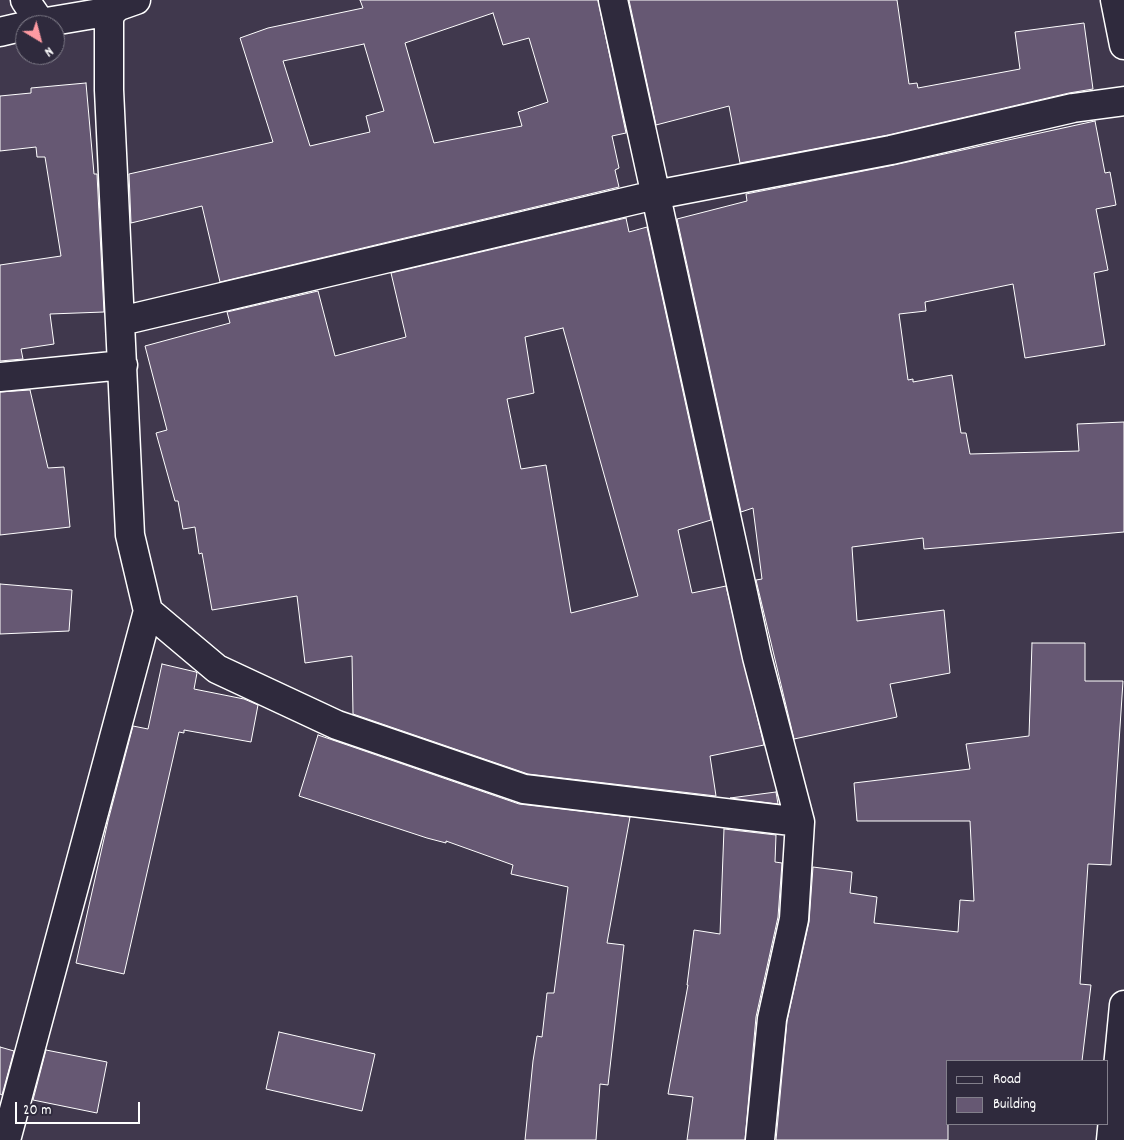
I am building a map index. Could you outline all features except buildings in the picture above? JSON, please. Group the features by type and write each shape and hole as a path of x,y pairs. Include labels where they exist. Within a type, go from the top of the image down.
{"street":[{"path":"24,0 28,15"},
{"path":"613,0 757,657 800,822 794,919 772,1019 760,1140"},
{"path":"1115,0 1124,45"},
{"path":"65,17 124,6"},
{"path":"6,1140 148,611 130,534 109,90 108,19 124,6"},
{"path":"0,32 15,28"},
{"path":"121,321 655,195 891,150 1073,108 1124,101"},
{"path":"0,376 123,364"},
{"path":"148,611 217,669 336,725 524,789 800,822"},
{"path":"1111,1140 1124,1005"}]}
